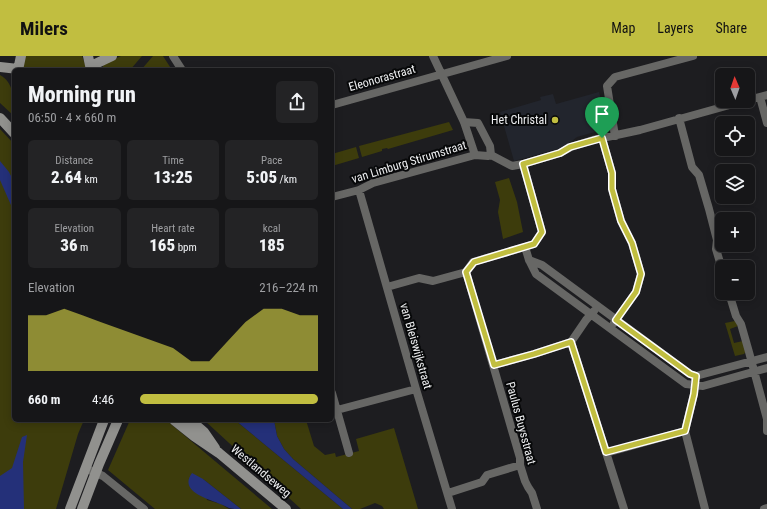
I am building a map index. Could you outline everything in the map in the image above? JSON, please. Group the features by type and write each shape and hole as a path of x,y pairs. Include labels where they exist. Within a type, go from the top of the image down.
{"street":[{"path":"18,68 21,56"},
{"path":"90,61 112,56"},
{"path":"173,56 181,68"},
{"path":"433,56 464,122 475,155"},
{"name":"Eleonorastraat","path":"334,104 507,56"},
{"path":"615,136 607,86 615,77 693,56"},
{"path":"0,67 12,69"},
{"path":"763,96 767,123"},
{"name":"van Limburg Stirumstraat","path":"334,196 359,190 373,183 475,155 492,155 512,166 523,164 560,153 570,147 717,108"},
{"path":"0,118 12,131"},
{"path":"679,118 692,167 699,175 709,209 717,240 716,250 719,260"},
{"path":"464,122 478,123 490,146 492,155"},
{"path":"602,138 612,173 612,189 621,221 632,243 641,274 636,292 610,329"},
{"path":"387,287 419,278 433,281 466,272 474,262 534,244 542,232 523,164"},
{"name":"van Bleiswijkstraat","path":"359,190 452,509"},
{"path":"525,247 529,260 536,274 686,384 703,386 767,368"},
{"path":"529,260 542,265 690,374 696,376 767,357"},
{"name":"Paulus Buysstraat","path":"466,272 494,365 520,458 520,465 537,509"},
{"path":"731,300 736,316 741,324 752,362 767,419 767,431"},
{"path":"494,365 571,342 586,320 592,315 598,306"},
{"path":"571,342 624,509"},
{"path":"696,376 694,394 685,431 705,509"},
{"path":"337,410 416,389"},
{"path":"334,400 349,453"},
{"path":"70,509 103,422"},
{"path":"82,509 95,473 117,422"},
{"name":"Westlandseweg","path":"176,422 219,453 286,509"},
{"name":"Westlandseweg","path":"192,422 204,432 219,453"},
{"path":"606,452 685,431"},
{"path":"448,493 482,482 487,475 520,465"},
{"path":"85,468 103,476 144,509"}],"shaded area":[{"path":"26,56 82,56 86,68 22,68"},
{"path":"121,56 142,56 132,68 103,68 103,64"},
{"path":"153,56 163,56 171,68 143,68"},
{"path":"0,75 9,83 12,90 12,114 0,103"},
{"name":"Het Christal","path":"599,92 609,128 577,137 564,147 514,161 500,112 541,100 540,97 553,94 556,104"},
{"path":"449,122 453,130 388,149 382,149 382,151 362,157 359,146"},
{"path":"0,129 12,142 12,422 83,422 78,434 56,509 0,509"},
{"path":"356,147 359,158 334,165 334,153"},
{"path":"0,161 12,178 12,207 0,180"},
{"path":"509,178 517,202 523,232 503,239 498,212 500,200 495,182"},
{"path":"735,321 738,326 730,329 734,343 743,341 746,351 744,354 735,356 725,323"},
{"path":"129,422 168,422 272,509 241,509 203,479 207,500 221,504 229,509 155,509 108,470"},
{"path":"206,422 237,422 343,509 301,509"},
{"path":"237,422 274,422 277,436 284,449 293,459 352,509 343,509"},
{"path":"274,422 307,422 314,446 325,455 335,453 336,457 359,451 356,439 394,428 418,509 384,509 382,506 375,503 360,509 352,509 293,459 284,449 277,436"},
{"path":"27,435 23,462 24,509 0,509 0,476 12,468 22,437"},
{"path":"192,473 203,479 241,509 229,508 197,494 189,485 189,480"}],"place":[{"name":"Het Christal","path":"555,120"}],"route":[{"path":"602,138 612,173 612,189 621,221 632,243 641,274 636,292 616,320 690,374 696,376 694,394 685,431 606,452 571,342 494,365 466,272 474,262 534,244 542,232 523,164 560,153 570,147 602,138"}]}
